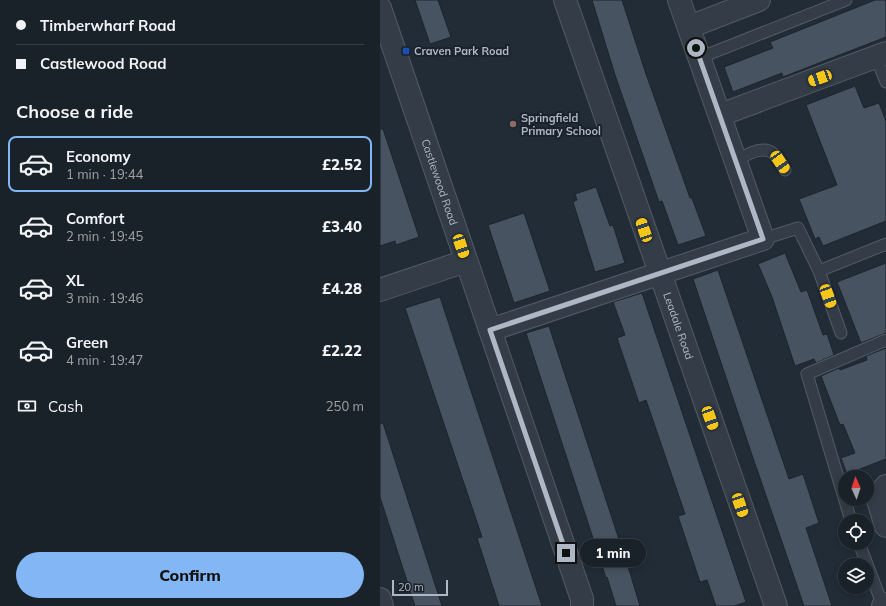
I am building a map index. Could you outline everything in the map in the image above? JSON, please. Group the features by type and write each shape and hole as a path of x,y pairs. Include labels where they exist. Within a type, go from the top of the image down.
{"street":[{"name":"Leadale Road","path":"565,0 659,274 776,606"},
{"path":"490,330 763,239 688,27 680,0"},
{"path":"688,27 759,0"},
{"name":"Castlewood Road","path":"380,8 582,599 582,606"},
{"path":"720,115 881,55"},
{"path":"380,290 466,261"},
{"path":"886,486 877,497 886,526"},
{"path":"380,599 382,606"}],"lane":[{"path":"700,58 846,0"},
{"path":"881,55 886,82"},
{"path":"736,160 755,152 765,150 774,154 785,170"},
{"path":"763,239 798,228 819,271 841,333"},
{"path":"819,271 886,244"},
{"path":"849,514 807,374 886,340"},
{"path":"862,550 883,606"}],"building":[{"path":"415,0 438,0 451,37 430,44"},
{"path":"592,0 622,0 645,71 690,198 692,198 706,236 678,245 662,201 659,202 615,75"},
{"path":"875,0 886,0 886,37 783,77 782,73 733,92 724,67 773,48 770,42"},
{"path":"855,86 864,108 879,103 886,121 886,221 823,246 819,237 815,239 799,199 837,185 806,105"},
{"path":"380,129 383,129 419,237 396,245 395,241 380,246"},
{"path":"596,187 610,226 613,225 625,263 595,272 573,202 577,200 575,194"},
{"path":"524,213 550,291 514,303 488,225"},
{"path":"785,253 801,292 807,290 823,335 827,334 834,355 816,363 814,359 795,366 772,297 758,264"},
{"path":"886,263 886,333 861,343 837,282"},
{"path":"718,270 789,479 803,474 819,523 806,528 832,606 804,606 752,455 693,279"},
{"path":"642,293 746,602 734,606 716,606 707,580 700,582 678,516 685,514 646,400 639,403 617,338 625,335 613,302"},
{"path":"440,297 542,606 499,606 477,538 482,537 405,308"},
{"path":"549,326 640,606 616,606 526,333"},
{"path":"886,348 886,459 857,470 846,470 841,458 855,453 843,424 840,425 821,376 839,368 840,370 867,360 866,356"},
{"path":"383,423 442,606 415,606 380,497 380,424"}],"place":[{"name":"Craven Park Road","path":"406,51"},
{"name":"Springfield Primary School","path":"513,124"}],"route":[{"path":"566,553 490,330 763,239 696,48"}]}
